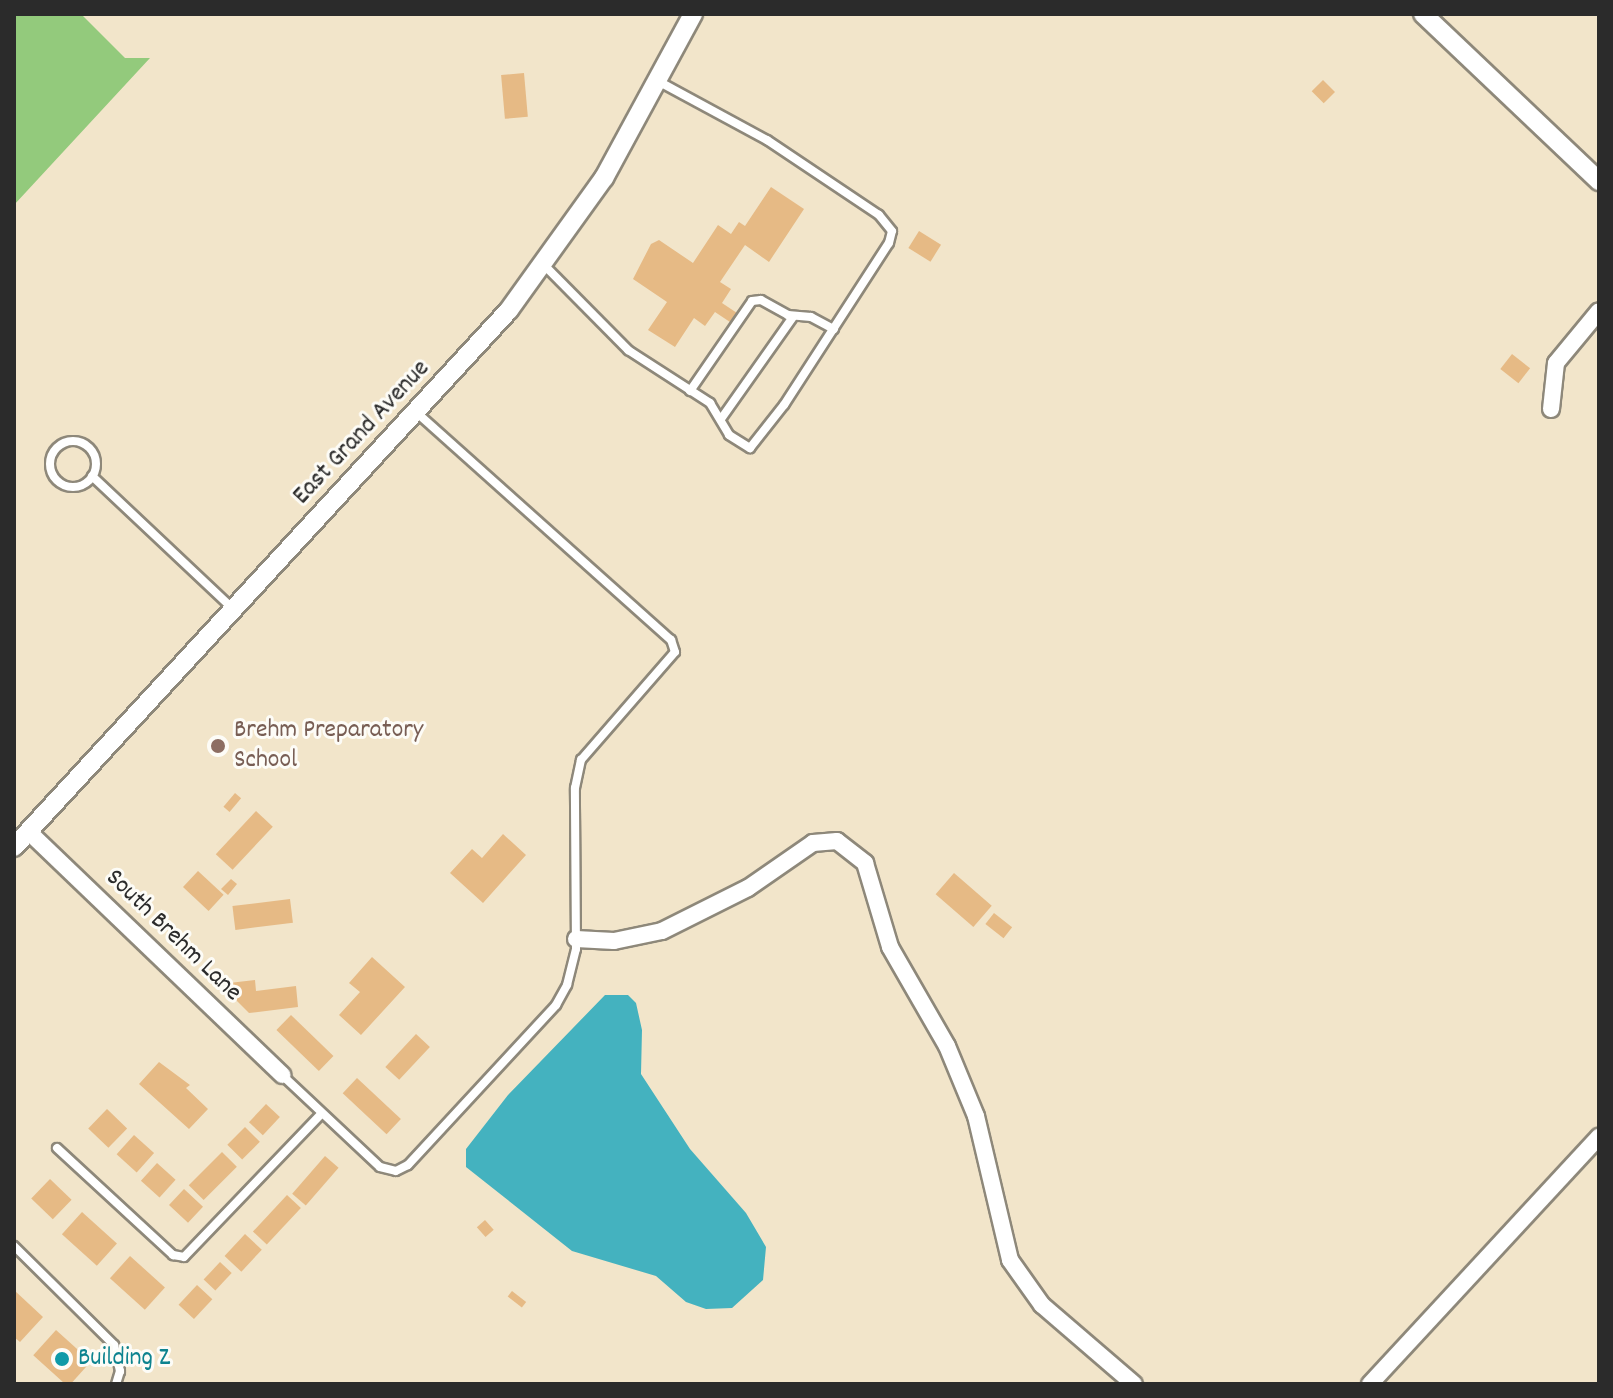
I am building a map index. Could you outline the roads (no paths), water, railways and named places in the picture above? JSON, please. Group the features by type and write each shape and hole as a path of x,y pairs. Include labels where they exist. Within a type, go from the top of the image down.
{"street":[{"name":"East Grand Avenue","path":"14,847 232,608 417,413 543,265 604,178 693,14"},
{"path":"1423,14 1599,181"},
{"path":"1551,409 1556,363 1599,311"},
{"name":"South Brehm Lane","path":"29,832 282,1075"},
{"path":"576,939 614,941 662,931 748,888 813,843 837,841 865,863 890,947 947,1046 976,1116 1010,1260 1042,1305 1134,1384"},
{"path":"1370,1384 1599,1137"}],"lane":[{"path":"543,265 628,350 690,391 721,419 729,435 745,449 753,448 889,243 889,226 767,140 657,81"},
{"path":"690,391 752,301 768,302 793,317 811,317 834,329"},
{"path":"721,419 793,317"},
{"path":"282,1075 380,1167 396,1171 408,1165 556,1005 567,985 576,939 575,788 581,760 675,652 671,640 417,413"},
{"path":"70,441 89,447 96,461 92,476 74,487 59,482 50,464 56,448 70,441"},
{"path":"92,476 232,608"},
{"path":"57,1148 173,1255 184,1257 322,1113"},
{"path":"14,1246 114,1345 120,1371 116,1384"}],"water":[{"path":"605,995 628,995 636,1003 642,1030 641,1074 690,1149 746,1213 766,1247 763,1280 732,1308 706,1309 686,1302 656,1276 572,1251 466,1167 466,1149 508,1095"}],"place":[{"name":"Brehm Preparatory School","path":"218,746"},
{"name":"Building Z","path":"62,1359"}]}
